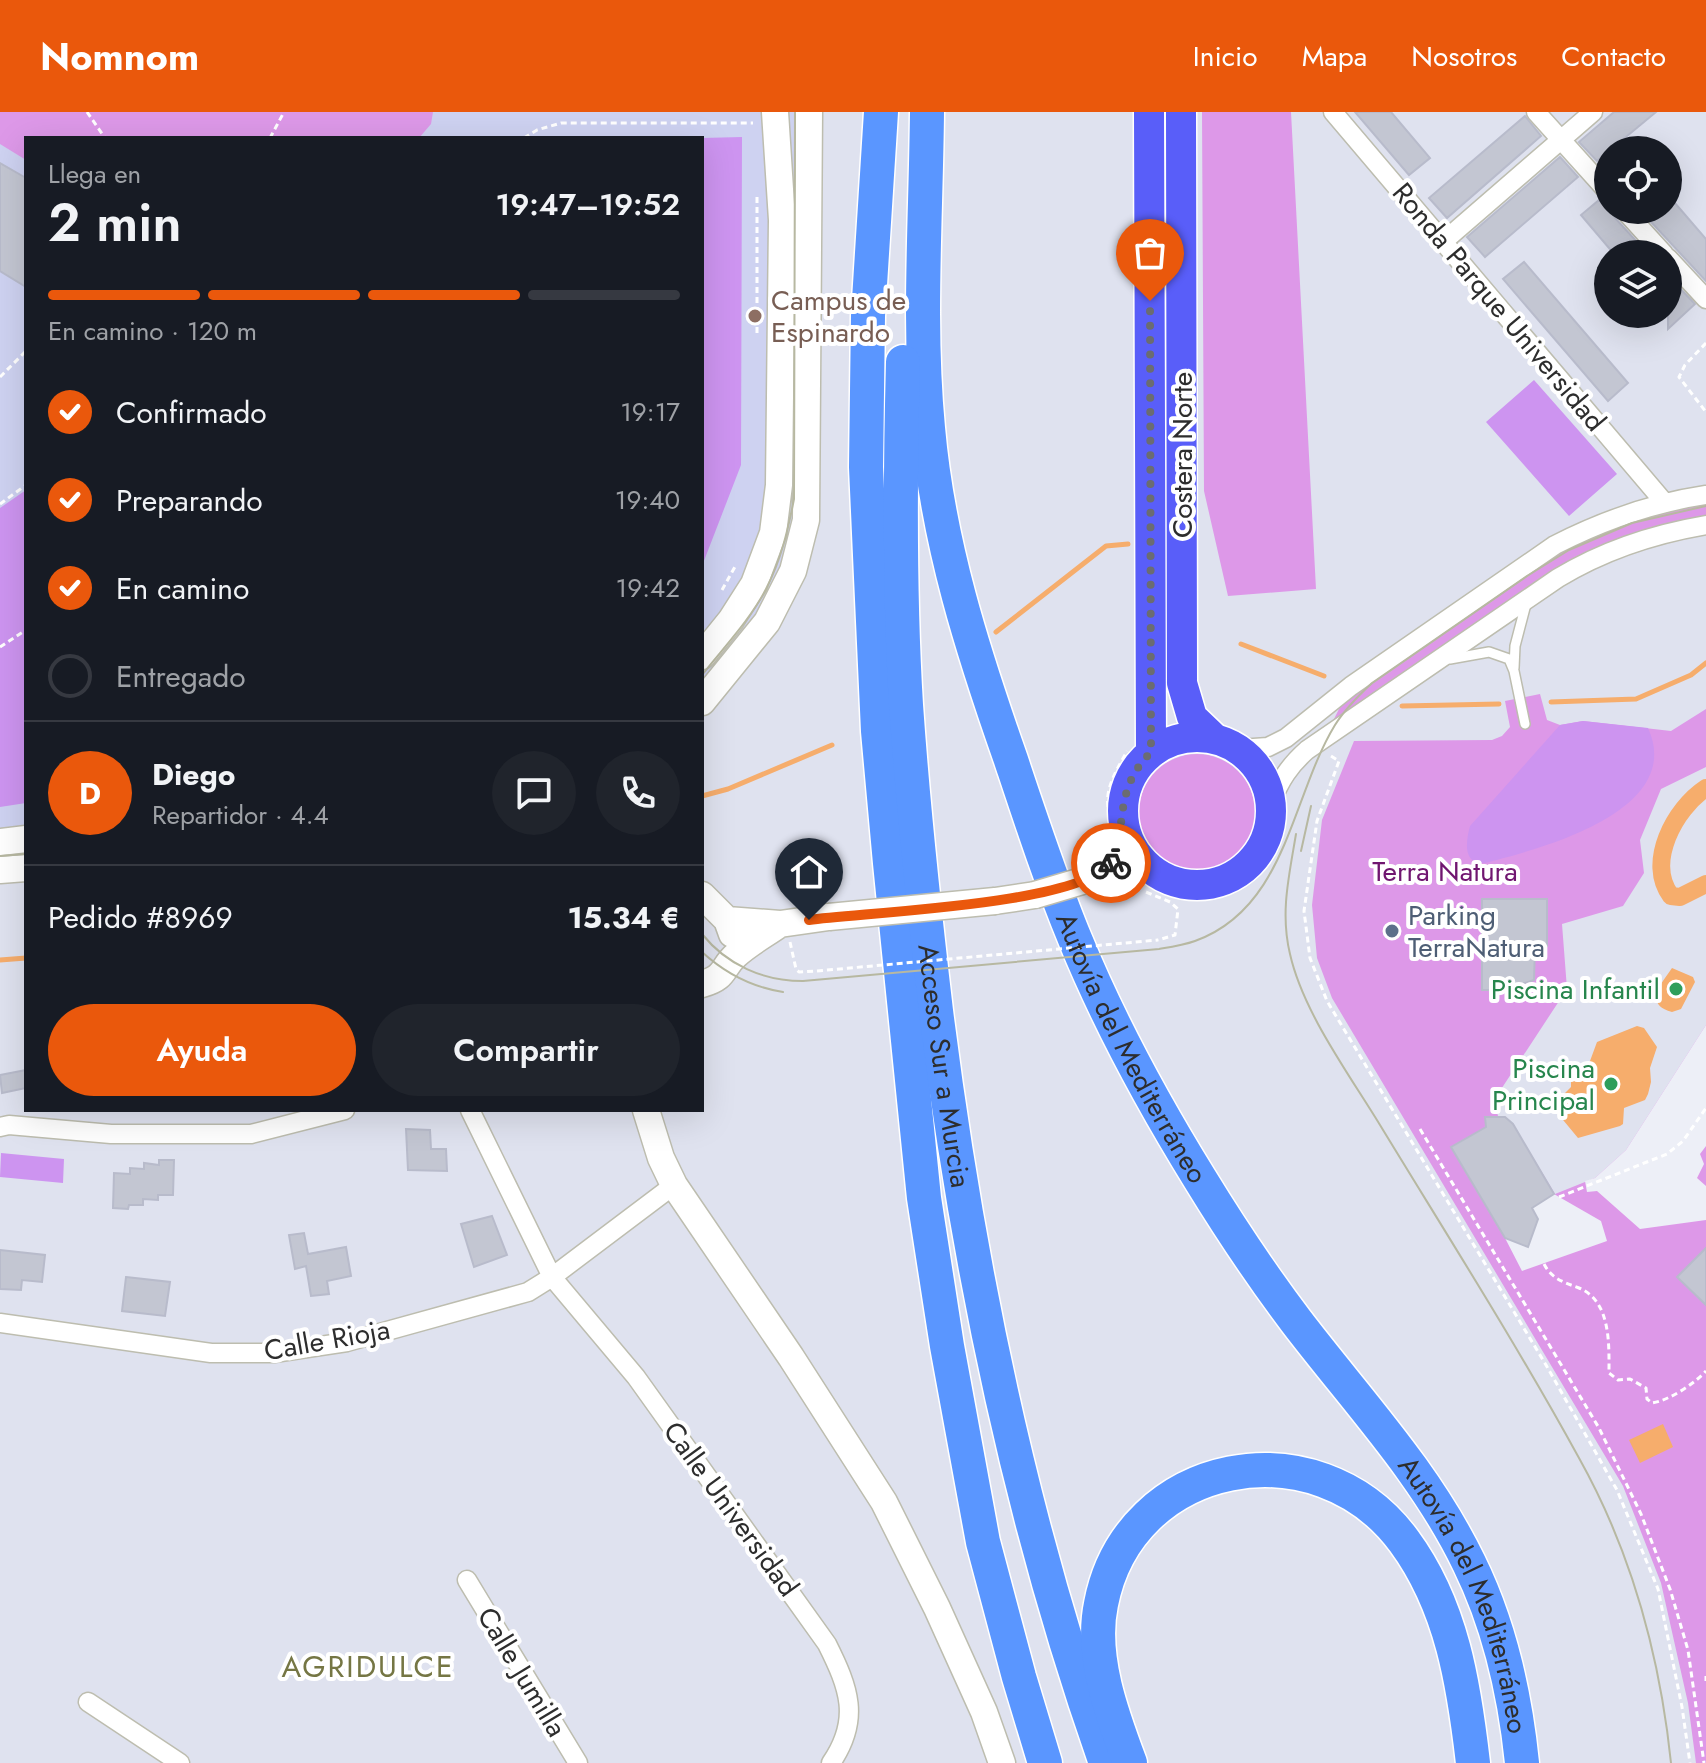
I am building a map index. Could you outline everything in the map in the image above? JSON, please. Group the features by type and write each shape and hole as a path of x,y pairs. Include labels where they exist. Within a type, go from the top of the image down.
{"highway":[{"path":"881,112 868,316 869,565 878,731 924,1198 983,1542 1045,1763"},
{"name":"Acceso Sur a Murcia","path":"926,112 904,314 901,474 906,702 925,915 958,1176 1003,1401 1055,1608 1106,1763"},
{"name":"Autovía del Mediterráneo","path":"926,112 922,329 928,433 936,496 959,604 1074,937 1171,1131 1233,1231 1295,1320 1417,1472 1464,1553 1503,1651 1512,1688 1522,1763"},
{"path":"960,1411 1009,1586 1070,1763"},
{"path":"1130,1763 1107,1690 1097,1634 1105,1584 1114,1562 1125,1542 1140,1525 1174,1496 1213,1478 1259,1469 1303,1472 1327,1481 1369,1505 1402,1538 1443,1612 1462,1686 1473,1763"}],"main road":[{"path":"704,700 767,622 793,571 806,520 809,112"},
{"name":"Costera Norte","path":"1140,751 1149,112"},
{"name":"Costera Norte","path":"1181,112 1182,683 1192,717 1255,763 1266,781 1271,802"},
{"path":"704,654 754,584 773,533 779,485 782,220 766,117"},
{"path":"1094,875 1116,856 1115,815 1138,766 1140,751 1192,736 1227,744"},
{"path":"712,908 780,924 1035,895 1122,867 1148,880 1216,883 1230,878 1254,859 1263,846 1269,832 1271,802"},
{"path":"1115,815 1148,880"},
{"path":"0,842 24,839"},
{"path":"0,870 24,868"},
{"path":"712,908 734,936 733,957"},
{"path":"704,983 713,981 724,972 733,957 780,924"},
{"path":"647,1112 661,1158 674,1185 791,1357 884,1502 937,1608 984,1712 1002,1763"}],"street":[{"name":"Ronda Parque Universidad","path":"1333,112 1664,502"},
{"path":"1536,112 1594,177"},
{"path":"1444,241 1593,112"},
{"path":"1637,224 1651,240"},
{"path":"1682,273 1706,299"},
{"path":"1227,744 1268,747 1286,738 1351,686 1555,545 1611,519 1664,502 1706,495"},
{"path":"1271,802 1291,764 1528,598 1597,556 1645,539 1706,525"},
{"path":"0,1127 9,1125 111,1134 251,1134 337,1112"},
{"name":"Calle Universidad","path":"471,1112 552,1277 636,1377 827,1644 843,1676 850,1726 831,1763"},
{"name":"Calle Rioja","path":"0,1323 211,1353 274,1353 347,1342 528,1292 674,1185"},
{"name":"Calle Jumilla","path":"467,1580 578,1763"},
{"path":"88,1702 180,1763"}],"lane":[{"path":"1514,671 1517,634 1528,598"},
{"path":"1433,663 1489,652 1509,659 1525,724"}],"path":[{"path":"87,112 104,136"},
{"path":"271,136 284,112"},
{"path":"527,136 561,123 766,117"},
{"path":"757,184 757,350"},
{"path":"1706,343 1685,365 1679,377 1706,412"},
{"path":"0,377 24,353"},
{"path":"0,504 24,486"},
{"path":"719,596 740,559"},
{"path":"0,647 24,631"},
{"path":"1319,742 1330,756 1339,761 1317,821 1310,862 1304,911 1310,958 1327,1001 1522,1325 1617,1490 1658,1589 1690,1763"},
{"path":"1115,815 1107,798 1115,772 1140,751"},
{"path":"817,971 1158,940 1175,935 1178,909 1148,880"},
{"path":"1559,1197 1667,1154 1683,1141 1706,1108"},
{"path":"1420,1129 1599,1428 1641,1514 1670,1589 1688,1650 1704,1763"},
{"path":"1544,1264 1549,1274 1584,1290 1600,1305 1609,1348 1609,1373 1618,1380 1630,1379 1646,1388 1647,1399 1652,1403 1660,1402 1686,1387 1706,1371"}],"shaded area":[{"name":"Campus de Espinardo","path":"0,112 809,112 793,571 704,699 704,136 24,136 24,868 0,870"},
{"path":"742,137 741,465 704,561 704,138"},
{"path":"1534,380 1617,474 1569,516 1486,422"},
{"path":"24,491 24,803 0,807 0,508"},
{"path":"1583,721 1648,728 1654,757 1646,782 1628,803 1571,836 1485,863 1472,860 1467,851 1470,826 1560,725"},
{"name":"Piscina Infantil","path":"1672,968 1693,977 1695,982 1681,1009 1672,1012 1658,1004 1656,999"},
{"path":"1706,1025 1706,1146 1700,1154 1704,1164 1697,1178 1706,1186 1706,1220 1640,1229 1597,1191 1587,1192 1585,1181 1595,1178 1626,1150"},
{"name":"Piscina Principal","path":"1637,1026 1644,1028 1657,1047 1645,1100 1624,1108 1623,1124 1620,1126 1578,1138 1554,1109 1559,1099 1571,1087 1571,1079 1590,1061 1597,1042"},
{"path":"1,1153 64,1159 63,1183 0,1177"},
{"path":"1554,1194 1601,1221 1607,1241 1522,1271 1505,1238 1528,1247 1538,1219 1531,1208"},
{"path":"1663,1424 1673,1447 1640,1463 1629,1440"}],"green space":[{"path":"0,112 433,112 431,124 421,136 24,136 24,159 0,144"},
{"path":"1202,112 1291,112 1316,589 1228,596 1204,491"},
{"path":"1706,500 1706,521 1628,540 1329,729 1339,709 1355,690 1547,555 1604,527"},
{"name":"Terra Natura","path":"1540,694 1547,720 1560,725 1583,721 1671,731 1706,709 1706,767 1661,789 1640,840 1644,873 1623,906 1562,924 1567,989 1494,1100 1498,1116 1505,1117 1513,1124 1555,1194 1595,1178 1626,1150 1706,1025 1706,1763 1696,1763 1688,1703 1661,1583 1623,1486 1332,998 1317,958 1312,905 1322,820 1354,741 1492,740 1502,736 1510,727 1505,701"},
{"path":"1197,754 1219,758 1238,771 1251,790 1255,812 1251,834 1238,853 1219,866 1197,870 1175,866 1156,853 1143,834 1139,812 1143,790 1156,771 1175,758"}],"building":[{"path":"1355,112 1391,112 1430,158 1409,175"},
{"path":"1614,112 1656,112 1627,136 1594,136 1594,158 1579,142"},
{"path":"1525,116 1541,136 1447,218 1429,198"},
{"path":"1560,157 1578,177 1485,257 1467,237"},
{"path":"0,163 24,177 24,286 0,271"},
{"path":"1594,204 1594,224 1620,224 1635,240 1602,240 1581,215"},
{"path":"1682,211 1706,239 1706,281 1682,255 1682,240 1668,240 1653,224 1682,224"},
{"path":"1524,262 1628,383 1608,401 1503,279"},
{"path":"1682,291 1695,304 1682,316"},
{"path":"1482,899 1547,899 1547,946 1535,946 1534,980 1504,990 1482,990"},
{"path":"24,1070 24,1088 2,1093 0,1075"},
{"path":"1485,1117 1505,1117 1513,1124 1554,1194 1532,1208 1538,1219 1528,1247 1505,1238 1451,1147 1486,1127"},
{"path":"406,1129 430,1130 431,1149 446,1149 447,1171 408,1170"},
{"path":"159,1160 174,1160 173,1195 158,1195 158,1200 143,1199 143,1205 129,1205 128,1209 113,1208 114,1173 130,1174 130,1168 144,1169 144,1163 159,1165"},
{"path":"492,1216 507,1255 474,1267 461,1224"},
{"path":"304,1233 308,1254 346,1247 351,1276 327,1281 329,1294 311,1296 306,1266 295,1269 289,1235"},
{"path":"1706,1248 1706,1305 1677,1277"},
{"path":"0,1250 45,1255 42,1282 22,1280 21,1290 0,1289"},
{"path":"126,1277 170,1282 165,1316 122,1311"}],"waterway":[{"path":"996,632 1106,546 1128,544"},
{"path":"1241,644 1324,676"},
{"path":"1551,702 1636,699 1691,675 1706,663"},
{"path":"1402,706 1499,704"},
{"path":"704,795 728,789 832,745"},
{"path":"1706,788 1694,797 1674,823 1667,838 1661,868 1671,896 1680,897 1706,884"},
{"path":"0,960 24,958"}],"tram line":[{"path":"704,673 745,622 766,589 783,545 794,499 795,112"},
{"path":"704,936 723,954 747,969 774,978 803,981 1159,949 1195,941 1226,925 1250,903 1268,877 1335,725 1372,683 1569,550 1632,523 1706,506"},
{"path":"1301,851 1311,806"},
{"path":"1296,834 1286,924 1296,976 1328,1042 1531,1374 1597,1493 1628,1567 1651,1644 1671,1763"},
{"path":"0,856 24,854"},
{"path":"704,954 740,978 783,992"}],"way so far":[{"path":"1111,863 1116,856 1128,783 1151,752 1150,301"}],"place":[{"name":"Campus de Espinardo","path":"755,316"},
{"name":"Parking TerraNatura","path":"1392,931"},
{"name":"Piscina Infantil","path":"1676,989"},
{"name":"Piscina Principal","path":"1611,1084"}],"district":[{"name":"AGRIDULCE","path":"368,1666"}],"route":[{"path":"809,920 1035,895 1082,881 1105,870 1111,863"}]}
